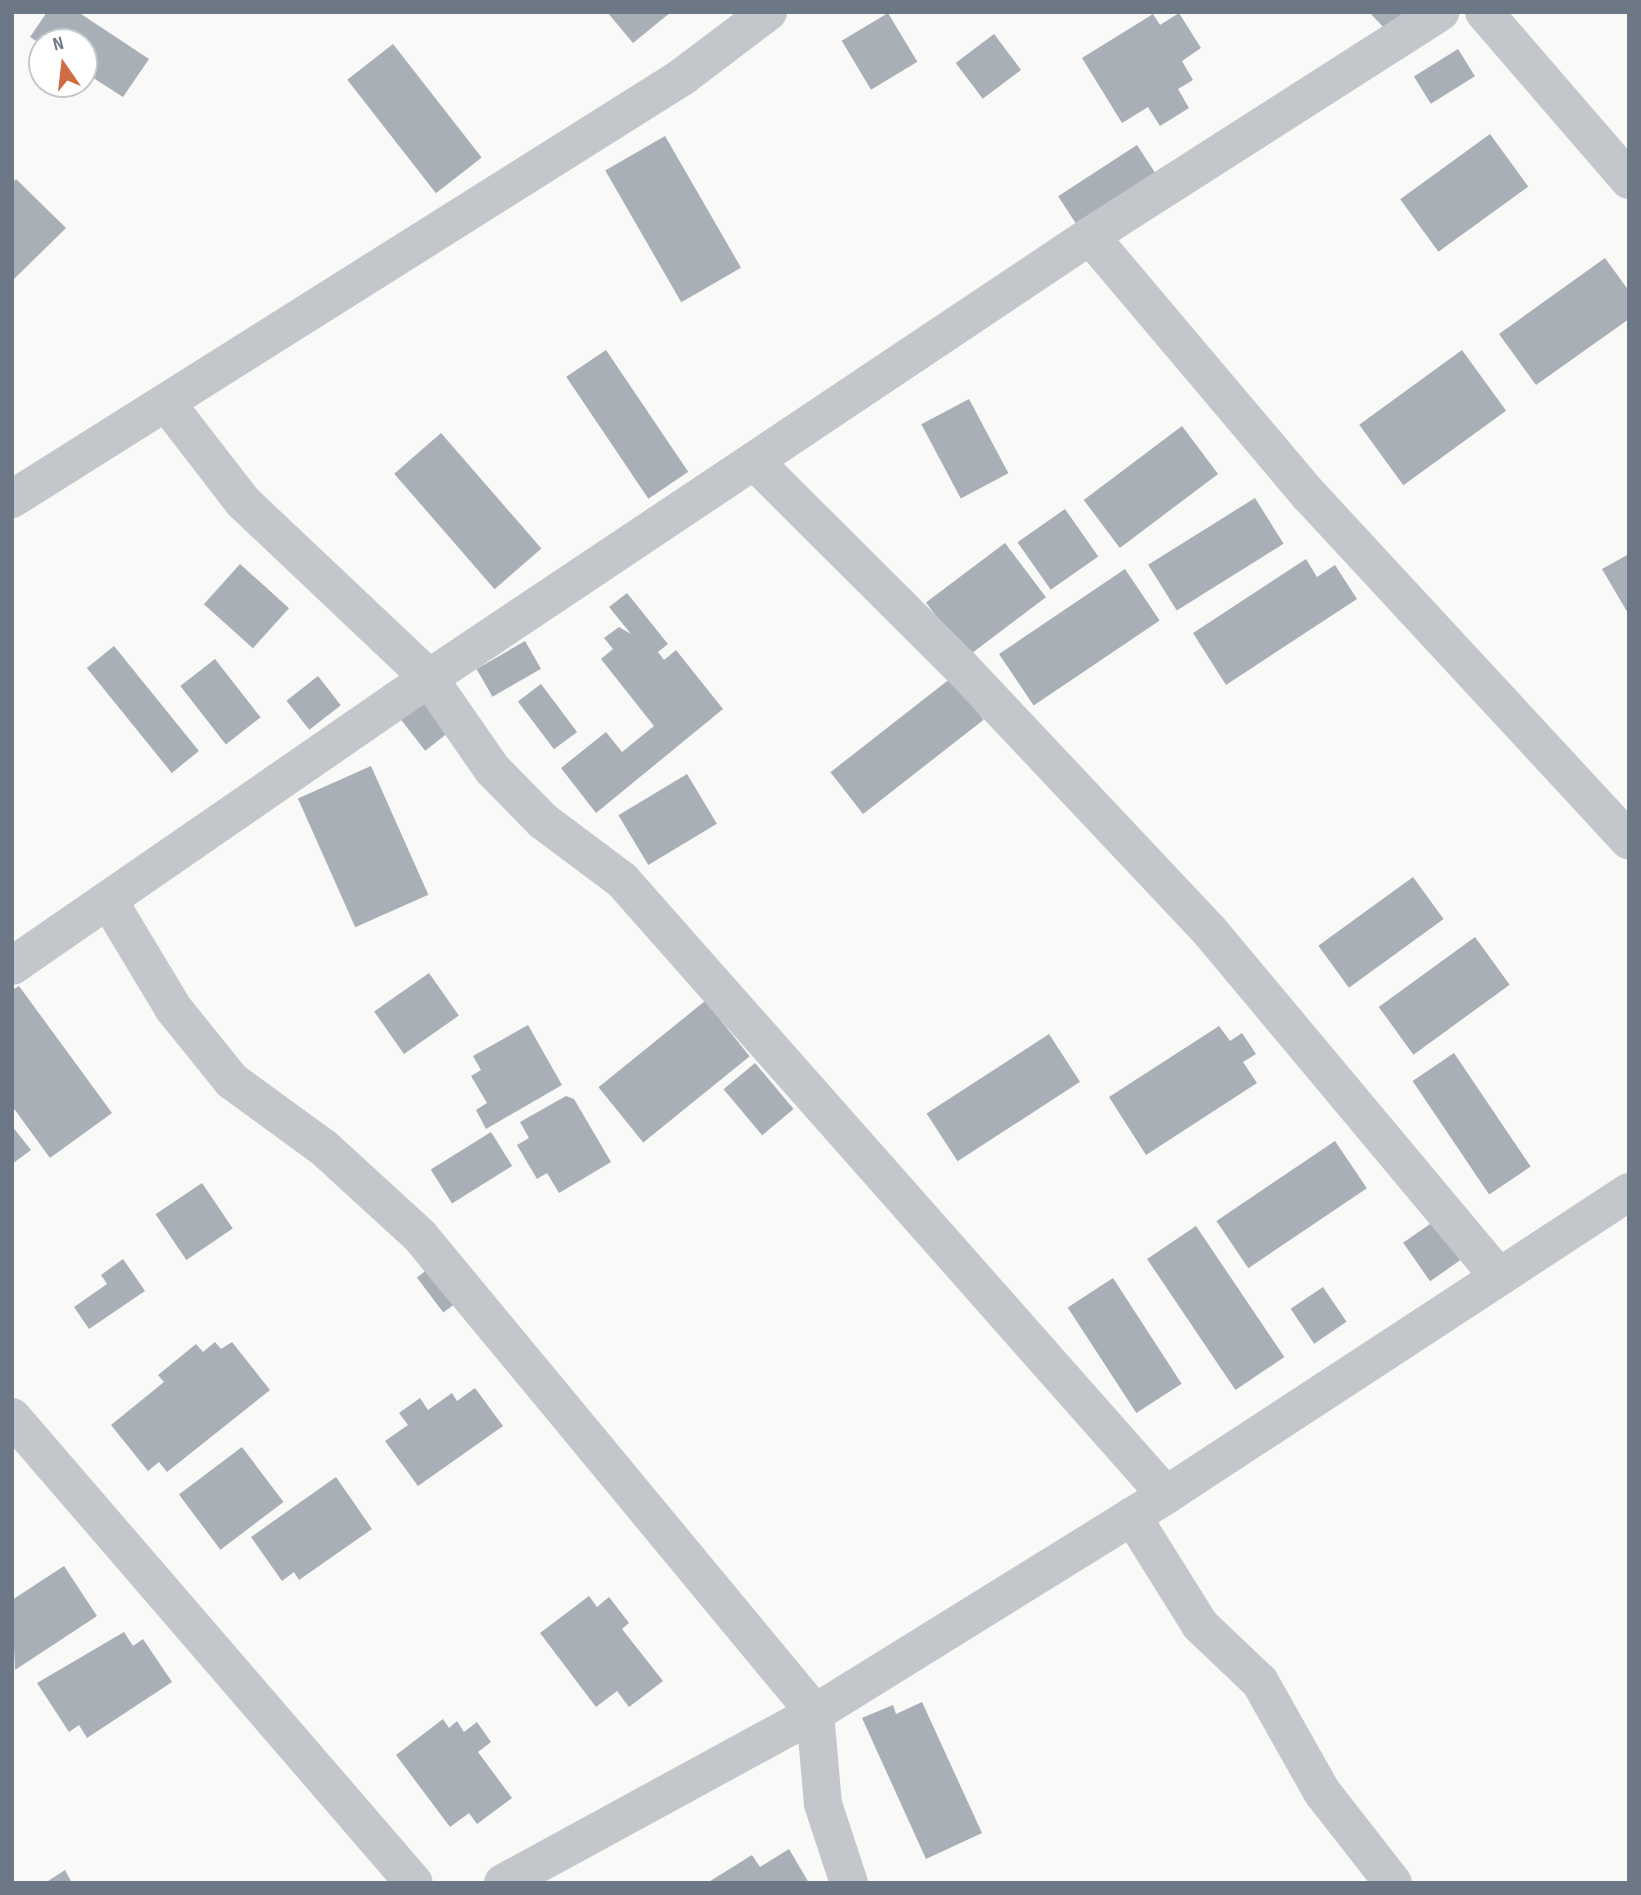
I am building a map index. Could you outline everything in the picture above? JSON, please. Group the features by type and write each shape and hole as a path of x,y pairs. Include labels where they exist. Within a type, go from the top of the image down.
{"street":[{"path":"12,499 167,405 681,77 768,12"},
{"path":"12,966 110,903 429,678 756,463 1090,236 1440,12"},
{"path":"1484,12 1629,180"},
{"path":"1090,236 1309,495 1629,841"},
{"path":"167,405 243,502 429,678 492,769 542,821 622,880 1166,1495"},
{"path":"756,463 960,666 1208,929 1496,1274"},
{"path":"110,903 173,1008 232,1081 324,1148 419,1236 815,1713 823,1804 849,1883"},
{"path":"503,1883 815,1713 1166,1495 1496,1274 1629,1192"},
{"path":"12,1418 414,1883"},
{"path":"1132,1516 1200,1625 1260,1682 1322,1792 1393,1883"}],"building":[{"path":"47,12 78,12 149,59 123,97 98,81 98,28 36,28"},
{"path":"607,12 671,12 633,43"},
{"path":"1369,12 1405,12 1386,30"},
{"path":"888,13 917,62 871,90 842,41"},
{"path":"1179,13 1201,48 1182,61 1193,80 1178,89 1189,108 1160,126 1148,107 1122,123 1082,58 1153,14 1160,25"},
{"path":"994,34 1021,70 983,99 956,63"},
{"path":"393,44 482,157 436,193 347,80"},
{"path":"1458,49 1475,76 1431,104 1414,77"},
{"path":"1490,134 1528,187 1438,252 1400,199"},
{"path":"665,136 741,268 681,302 605,170"},
{"path":"1137,145 1158,177 1079,228 1058,196"},
{"path":"16,179 66,228 12,281 12,183"},
{"path":"1605,258 1629,291 1629,319 1536,385 1499,334"},
{"path":"606,350 688,472 648,499 566,377"},
{"path":"1462,350 1506,411 1403,485 1359,425"},
{"path":"969,399 1008,473 961,499 921,424"},
{"path":"1182,426 1218,474 1120,548 1084,500"},
{"path":"441,433 541,548 495,589 394,474"},
{"path":"1255,498 1284,544 1177,611 1148,565"},
{"path":"1065,509 1098,557 1051,590 1017,542"},
{"path":"1005,543 1046,597 967,657 926,603"},
{"path":"1629,554 1629,615 1602,569"},
{"path":"1306,559 1317,577 1335,565 1357,599 1226,685 1193,633"},
{"path":"240,564 289,608 253,648 204,604"},
{"path":"1125,569 1160,620 1034,705 999,654"},
{"path":"627,593 668,644 658,652 664,660 676,650 723,709 596,813 561,768 606,732 622,752 654,726 601,659 613,649 604,638 619,627 631,634 609,607"},
{"path":"525,641 541,669 493,697 477,669"},
{"path":"114,646 199,751 172,773 87,668"},
{"path":"215,659 261,717 226,744 180,686"},
{"path":"318,676 341,705 309,730 286,701"},
{"path":"951,678 984,720 863,814 830,772"},
{"path":"541,684 577,732 554,749 518,701"},
{"path":"428,699 452,730 425,751 401,720"},
{"path":"371,766 428,895 355,927 298,799"},
{"path":"687,774 717,824 648,865 618,815"},
{"path":"1413,877 1444,919 1349,988 1318,946"},
{"path":"1475,937 1510,985 1413,1055 1379,1007"},
{"path":"429,973 459,1016 404,1054 374,1011"},
{"path":"19,986 112,1113 50,1158 12,1106 12,990"},
{"path":"705,1001 750,1056 643,1142 599,1087"},
{"path":"528,1025 562,1085 486,1129 476,1110 487,1103 471,1076 481,1070 473,1056"},
{"path":"1219,1026 1230,1041 1242,1033 1256,1054 1243,1062 1257,1083 1146,1155 1109,1097"},
{"path":"1049,1034 1080,1082 958,1161 927,1114"},
{"path":"1454,1053 1531,1167 1489,1195 1413,1081"},
{"path":"755,1063 794,1109 762,1135 724,1089"},
{"path":"566,1096 574,1099 611,1162 559,1193 547,1173 537,1179 517,1145 529,1138 520,1122"},
{"path":"12,1126 31,1150 12,1164"},
{"path":"491,1132 512,1166 452,1204 431,1170"},
{"path":"1335,1141 1367,1188 1248,1268 1216,1221"},
{"path":"202,1183 233,1229 186,1260 156,1214"},
{"path":"1440,1217 1467,1256 1430,1281 1403,1243"},
{"path":"1196,1226 1284,1357 1235,1390 1147,1259"},
{"path":"123,1259 145,1291 89,1329 74,1307 107,1284 101,1275"},
{"path":"440,1260 466,1295 443,1313 417,1277"},
{"path":"1113,1278 1182,1384 1136,1413 1068,1307"},
{"path":"1323,1287 1346,1322 1314,1344 1291,1309"},
{"path":"215,1342 221,1349 232,1342 270,1390 167,1472 159,1462 148,1471 111,1425 164,1382 158,1375 196,1344 203,1352"},
{"path":"475,1388 503,1426 418,1486 385,1441 408,1425 399,1413 420,1398 428,1410 452,1393 457,1401"},
{"path":"242,1447 284,1502 220,1550 179,1495"},
{"path":"336,1477 372,1529 299,1580 294,1572 282,1581 251,1537"},
{"path":"64,1566 97,1616 15,1670 12,1600"},
{"path":"589,1596 597,1607 609,1597 629,1623 622,1629 663,1681 629,1707 617,1691 596,1707 540,1633"},
{"path":"124,1632 133,1646 143,1639 172,1682 87,1738 79,1725 69,1732 37,1683"},
{"path":"922,1702 982,1833 926,1859 862,1718 893,1705 896,1714"},
{"path":"443,1719 449,1728 457,1721 464,1732 477,1722 491,1742 478,1752 512,1798 477,1824 469,1813 450,1827 396,1755"},
{"path":"789,1849 809,1883 707,1883 752,1855 760,1867"},
{"path":"65,1870 72,1883 45,1883"}]}
